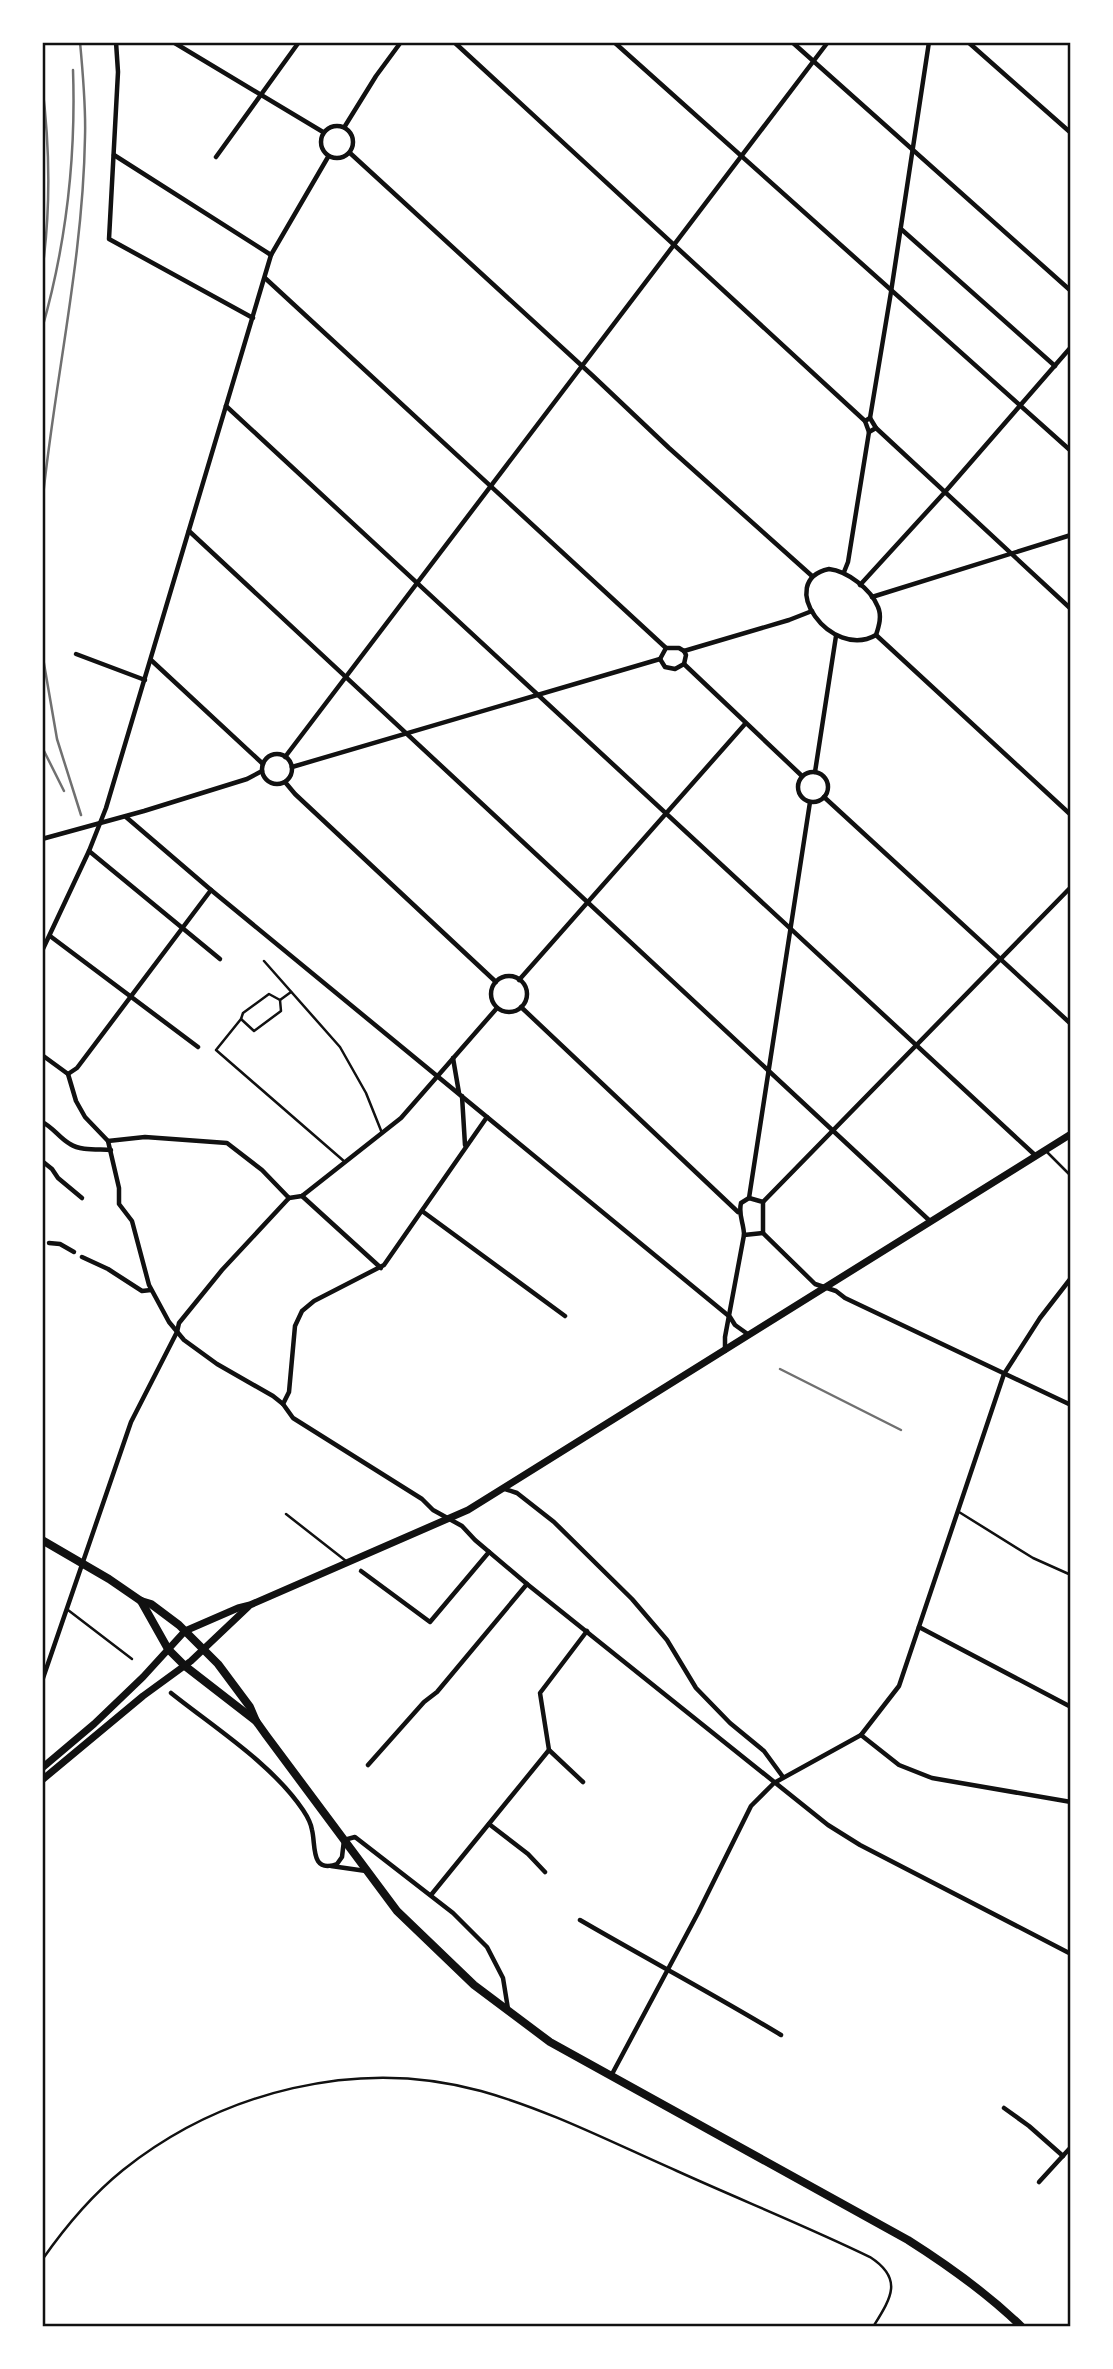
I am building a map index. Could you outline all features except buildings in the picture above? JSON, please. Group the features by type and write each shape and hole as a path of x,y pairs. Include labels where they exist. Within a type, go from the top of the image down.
{"main road":[{"path":"42,1768 94,1724 143,1677 185,1631 468,1510 1071,1134"},
{"path":"42,1540 110,1579 141,1601 151,1604 204,1649 250,1707 256,1721 397,1911 474,1985 550,2042 908,2240 986,2294 1021,2327"},
{"path":"141,1601 167,1649 184,1666 256,1721"},
{"path":"42,1780 142,1696 184,1666 250,1605"}],"street":[{"path":"116,42 118,72 109,239 253,318"},
{"path":"173,42 323,132"},
{"path":"216,157 299,42"},
{"path":"345,127 376,76 401,42"},
{"path":"454,42 1071,609"},
{"path":"614,42 1071,451"},
{"path":"792,42 1071,291"},
{"path":"285,757 828,42"},
{"path":"844,572 848,562 869,432 867,419 891,292 929,42"},
{"path":"968,42 1071,133"},
{"path":"337,125 345,127 354,143 350,153 339,159 328,157 320,142 323,132 337,125"},
{"path":"350,153 669,448 812,576"},
{"path":"114,155 271,255"},
{"path":"42,951 99,824 145,680 271,255 328,157"},
{"path":"901,229 1055,366"},
{"path":"265,278 666,648 684,651 811,611"},
{"path":"860,585 1071,347"},
{"path":"226,406 536,696 1036,1156"},
{"path":"869,432 876,428"},
{"path":"189,531 931,1222"},
{"path":"872,597 1071,536"},
{"path":"829,569 844,572 872,597 878,605 880,615 876,635 858,642 836,636 811,611 807,603 806,593 812,576 829,569"},
{"path":"876,635 1071,815"},
{"path":"815,772 836,636"},
{"path":"292,767 660,659 666,648"},
{"path":"660,659 665,667 680,668 684,664 684,651"},
{"path":"76,654 145,680"},
{"path":"42,839 126,817 247,779 262,767 272,755 285,757 292,767 291,774 285,782 272,784 265,779 262,767 150,659"},
{"path":"684,664 802,776"},
{"path":"519,980 745,724"},
{"path":"815,772 822,775 828,790 818,801 810,802 803,799 798,791 798,783 802,776 815,772"},
{"path":"285,782 496,982"},
{"path":"824,797 1071,1024"},
{"path":"750,1198 810,802"},
{"path":"126,817 730,1317 740,1329 751,1335"},
{"path":"89,851 220,959"},
{"path":"1071,887 763,1202 763,1233 812,1281 1071,1405"},
{"path":"68,1074 77,1068 211,890"},
{"path":"50,936 198,1047"},
{"path":"504,977 519,980 527,993 521,1007 511,1012 497,1008 491,998 496,982 504,977"},
{"path":"521,1007 738,1212 744,1226 744,1235 725,1351"},
{"path":"42,1681 131,1422 177,1332 178,1324 222,1270 289,1198 302,1196 401,1118 497,1008"},
{"path":"42,1055 68,1074 76,1101 85,1116 108,1141 120,1188 119,1204 132,1221 151,1290 177,1332 197,1350 283,1404 293,1418 422,1499 447,1519 462,1526 527,1584 828,1825 860,1845 1071,1954"},
{"path":"453,1058 461,1095 465,1146"},
{"path":"283,1404 289,1392 295,1326 302,1311 314,1301 381,1268 390,1259 487,1117"},
{"path":"42,1122 77,1147 111,1150"},
{"path":"108,1141 145,1138 227,1143 262,1170 289,1198"},
{"path":"42,1161 82,1198"},
{"path":"302,1196 381,1268"},
{"path":"738,1212 741,1203 750,1198 763,1202"},
{"path":"422,1211 565,1316"},
{"path":"744,1235 763,1233"},
{"path":"49,1243 60,1244 74,1252"},
{"path":"82,1256 142,1291 151,1290"},
{"path":"611,2077 668,1971 748,1811 774,1783 861,1735 899,1686 1004,1374 1040,1318 1071,1278"},
{"path":"504,1489 517,1493 554,1522 632,1599 667,1640 696,1688 730,1723 764,1751 783,1777"},
{"path":"361,1571 430,1622 489,1552"},
{"path":"368,1765 424,1702 437,1692 527,1584"},
{"path":"919,1627 1071,1707"},
{"path":"583,1782 548,1750 540,1693 587,1632"},
{"path":"171,1693 278,1779 304,1811 312,1826 315,1856 318,1861 331,1866 367,1871"},
{"path":"861,1735 899,1765 932,1778 1071,1802"},
{"path":"431,1895 548,1750"},
{"path":"489,1824 528,1854 545,1872"},
{"path":"331,1866 341,1859 344,1840 355,1837 453,1913 487,1947 503,1978 509,2012"},
{"path":"580,1920 781,2035"},
{"path":"1004,2108 1063,2156"},
{"path":"1039,2182 1071,2147"}],"lane":[{"path":"264,961 340,1047 366,1093 382,1133"},
{"path":"280,1000 291,992"},
{"path":"280,1000 269,994 243,1013 216,1050 345,1162"},
{"path":"241,1019 254,1031 281,1011 280,1000"},
{"path":"1046,1150 1071,1176"},
{"path":"959,1512 1033,1558 1071,1575"},
{"path":"286,1514 347,1562"},
{"path":"68,1609 132,1659"},
{"path":"42,2260 98,2193 139,2158 204,2118 252,2098 338,2081 382,2078 436,2082 480,2091 584,2130 835,2240 881,2264 890,2278 891,2293 873,2327"}],"railway":[{"path":"42,506 74,276 83,183 85,114 80,42"},
{"path":"42,329 68,201 73,135 73,70"},
{"path":"42,84 48,178 42,272"},
{"path":"42,652 57,739 81,815"},
{"path":"42,747 64,791"},
{"path":"780,1369 901,1430"}]}
